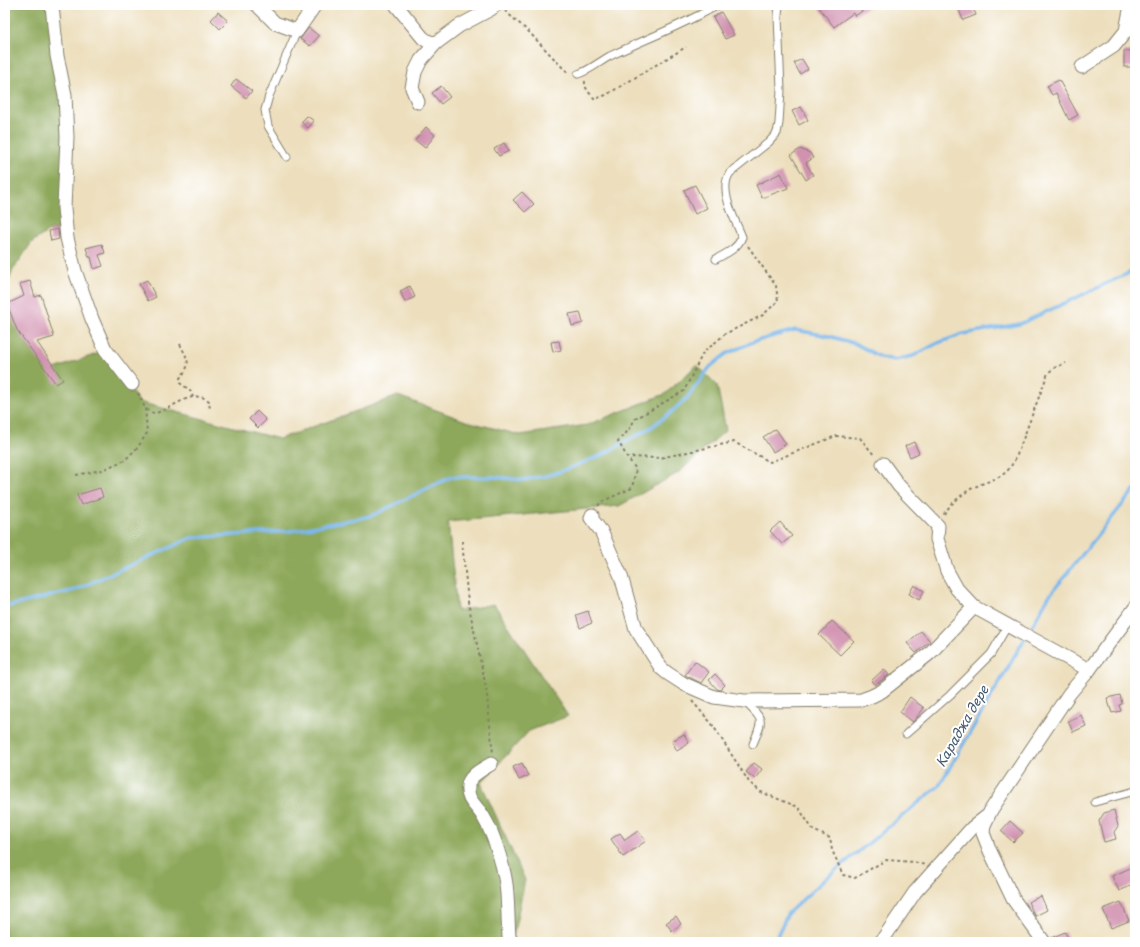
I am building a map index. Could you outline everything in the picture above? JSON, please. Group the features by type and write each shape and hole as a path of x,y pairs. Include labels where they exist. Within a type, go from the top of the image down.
{"street":[{"path":"52,5 57,56 65,95 67,137 64,208 67,238 75,271 92,319 105,349 132,384"},
{"path":"257,5 275,23 296,30 316,5"},
{"path":"396,5 423,38 429,42 436,43"},
{"path":"1082,67 1114,46 1126,30 1131,5"},
{"path":"418,102 412,88 416,72 422,60 436,43 459,26 491,9 500,8"},
{"path":"883,464 898,486 938,526 936,539 947,572 957,589 974,607 1089,670"},
{"path":"592,515 592,518 601,531 621,576 636,628 661,668 684,684 714,697 744,701 860,700 872,696 882,691 930,653 974,607"},
{"path":"881,942 915,892 972,828 986,817 1069,694 1089,670 1135,608"},
{"path":"491,764 474,775 467,785 469,800 484,817 492,834 501,863 507,893 510,938 512,942"},
{"path":"986,817 983,833 990,851 1014,899 1044,942"}],"lane":[{"path":"582,73 608,57 691,20 718,5"},
{"path":"716,258 739,244 742,237 727,198 725,186 727,178 730,173 769,142 777,133 781,90 778,16 779,5"},
{"path":"287,157 268,126 264,110 296,30"},
{"path":"906,734 950,695 991,654 1008,625"},
{"path":"744,701 759,715 760,719 761,724 753,744"},
{"path":"1095,802 1135,791"}],"path":[{"path":"500,8 528,31 563,68 573,75 582,73 584,85 595,99 606,95 686,47"},
{"path":"592,515 600,502 632,488 636,469 618,441 629,430 635,419 684,391 703,353 725,334 763,315 778,301 776,286 742,237"},
{"path":"180,344 189,363 186,371 180,378 181,384 190,390 193,397"},
{"path":"938,526 946,510 959,498 975,486 1003,475 1011,467 1048,373 1054,368 1066,363"},
{"path":"132,384 150,412 154,412 193,397 204,396 210,401 210,410"},
{"path":"76,475 102,470 125,460 138,447 147,433 145,406"},
{"path":"627,457 660,458 734,442 770,462 836,436 860,438 883,464"},
{"path":"462,541 468,602 486,687 493,751 491,764"},
{"path":"691,700 712,724 749,782 761,792 798,807 813,830 830,838 832,850 843,875 855,878 886,860 914,862 936,868"}],"green space":[{"path":"5,5 49,5 69,93 61,228 49,231 32,242 13,270 7,287 10,307 30,349 52,370 102,352 139,402 279,439 398,396 466,421 520,435 587,425 665,394 697,365 717,385 726,430 678,473 619,506 448,522 457,611 494,604 568,716 529,731 481,783 525,880 512,942 5,942"}],"building":[{"path":"817,5 871,5 855,16 853,13 834,27"},
{"path":"957,5 972,5 976,15 963,20"},
{"path":"218,12 228,21 220,29 211,20"},
{"path":"721,12 734,35 725,39 713,17"},
{"path":"309,28 319,36 310,46 300,39"},
{"path":"1124,51 1135,51 1135,67 1124,67"},
{"path":"802,59 808,69 800,74 794,63"},
{"path":"236,79 252,91 246,98 231,86"},
{"path":"1059,80 1078,115 1069,120 1056,93 1052,95 1047,86"},
{"path":"441,86 450,97 441,104 432,93"},
{"path":"801,107 808,120 799,125 792,111"},
{"path":"307,116 314,121 308,128 301,122"},
{"path":"426,127 435,135 425,148 415,140"},
{"path":"504,143 509,151 499,156 494,149"},
{"path":"800,149 810,153 813,158 806,163 813,175 806,180 791,155"},
{"path":"781,173 788,188 762,198 756,185"},
{"path":"695,185 707,208 695,214 684,190"},
{"path":"522,192 534,204 525,212 513,200"},
{"path":"58,229 59,239 51,241 49,231"},
{"path":"102,244 105,253 99,255 103,266 94,269 91,257 89,257 86,248"},
{"path":"147,280 156,297 148,301 139,284"},
{"path":"30,281 35,297 41,295 54,337 37,342 63,380 56,384 17,330 7,304 24,296 20,284"},
{"path":"410,286 415,297 405,302 400,291"},
{"path":"580,312 583,323 572,326 569,314"},
{"path":"559,341 561,350 553,352 551,342"},
{"path":"257,411 266,420 258,428 249,419"},
{"path":"776,429 786,444 773,452 763,437"},
{"path":"914,442 919,453 910,457 905,446"},
{"path":"100,488 103,497 81,505 77,495"},
{"path":"780,522 792,536 782,544 770,531"},
{"path":"914,585 924,591 919,600 909,594"},
{"path":"588,611 592,623 580,628 576,615"},
{"path":"832,621 854,641 840,655 819,635"},
{"path":"921,631 930,641 916,653 907,643"},
{"path":"695,661 709,672 701,683 685,675"},
{"path":"884,669 889,675 875,685 871,681"},
{"path":"715,674 725,685 720,690 717,689 709,680"},
{"path":"1120,695 1122,704 1119,705 1121,711 1112,713 1107,698"},
{"path":"910,697 924,708 913,722 900,712"},
{"path":"1081,715 1086,726 1073,732 1068,721"},
{"path":"684,734 689,743 677,751 672,741"},
{"path":"522,763 528,776 519,780 513,767"},
{"path":"754,763 762,769 755,779 746,772"},
{"path":"1114,810 1118,826 1114,832 1116,839 1104,842 1099,821 1104,813"},
{"path":"1010,821 1023,833 1013,842 1001,831"},
{"path":"638,831 646,841 623,857 611,839 620,833 625,840"},
{"path":"1135,866 1135,884 1119,891 1112,876"},
{"path":"1041,896 1047,910 1035,916 1028,902"},
{"path":"1121,902 1129,921 1111,928 1103,909"},
{"path":"676,916 681,924 672,931 666,923"},
{"path":"1065,932 1070,942 1052,942 1051,938"}],"waterway":[{"path":"5,607 75,590 191,538 290,531 371,516 451,477 496,477 522,480 562,471 602,455 650,428 687,398 710,367 726,354 753,342 795,330 829,336 856,344 880,357 895,360 913,356 938,343 963,334 1020,324 1129,273 1135,268"},
{"name":"Караджа дере","path":"1028,633 1049,596 1135,489"},
{"name":"Караджа дере","path":"774,942 788,913 826,878 939,786 1025,638"}]}
